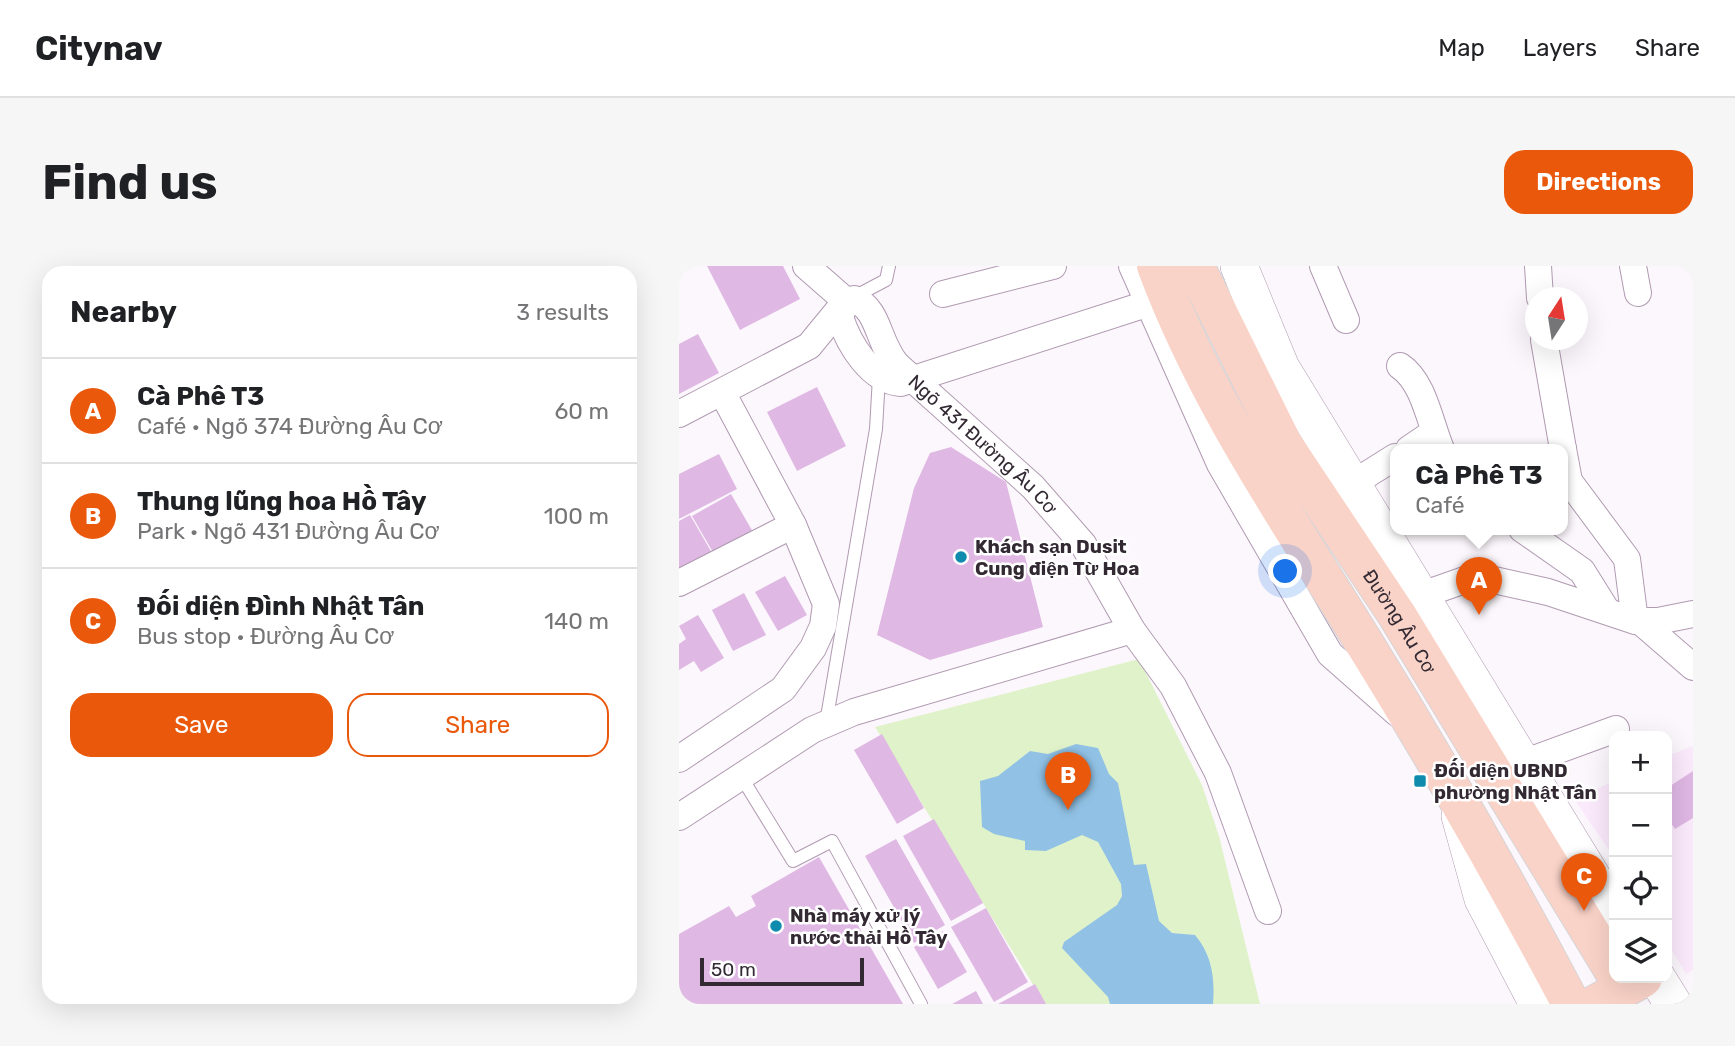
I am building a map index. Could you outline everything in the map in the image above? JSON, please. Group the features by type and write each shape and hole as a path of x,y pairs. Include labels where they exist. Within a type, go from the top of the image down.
{"main road":[{"name":"Đường Âu Cơ","path":"1195,266 1283,444 1397,615 1627,986"},
{"path":"1157,289 1247,457 1415,727 1571,1004"}],"street":[{"path":"806,266 846,301"},
{"path":"943,294 1053,266"},
{"path":"1132,266 1157,289"},
{"name":"Đường Âu Cơ","path":"1239,266 1281,368 1609,905"},
{"path":"1323,266 1346,320"},
{"path":"1538,266 1540,287"},
{"path":"1633,266 1638,293"},
{"name":"Ngõ 431 Đường Âu Cơ","path":"1157,289 913,378 1033,487 1083,544 1132,630 1173,686 1218,773 1268,911"},
{"path":"679,414 809,346 846,301 854,299 871,310 888,354 913,378 901,383 879,377 862,357 842,324 840,317 846,301"},
{"path":"1546,350 1562,444"},
{"path":"1401,366 1411,373 1438,440"},
{"path":"679,759 783,689 813,648 823,626 826,604 793,525 722,392"},
{"path":"1352,484 1390,460"},
{"path":"1568,476 1569,481 1627,559 1638,622"},
{"path":"679,583 793,525"},
{"path":"1530,535 1581,571 1607,611"},
{"path":"1422,595 1476,576 1548,592 1638,622 1693,667"},
{"path":"1638,622 1693,614"},
{"path":"679,817 826,724 854,712 1132,630"},
{"path":"1523,763 1616,729"},
{"path":"1456,798 1483,899 1538,1004"},
{"name":"Đường Âu Cơ","path":"1627,986 1673,1004"}],"lane":[{"path":"846,301 886,280 889,266"},
{"path":"826,724 876,429 879,377"},
{"path":"742,778 793,861 832,841 921,1004"}],"shaded area":[{"path":"1693,746 1693,970 1686,974 1672,950 1672,754"},
{"path":"1609,783 1609,850 1574,799"}],"green space":[{"path":"1139,659 1202,785 1219,836 1260,1004 1045,1004 875,727"}],"water":[{"path":"1076,744 1098,748 1109,774 1118,783 1134,865 1146,864 1159,921 1172,933 1195,935 1201,943 1213,976 1213,1004 1110,1004 1108,997 1062,948 1064,942 1117,905 1122,896 1121,884 1098,842 1082,835 1046,851 1025,850 1025,841 994,834 982,827 980,781 998,776 1030,751 1048,754"}],"building":[{"path":"707,266 783,266 800,299 740,330"},
{"path":"698,334 719,373 679,394 679,344"},
{"path":"817,387 846,446 797,471 767,412"},
{"name":"Khách sạn Dusit Cung điện Từ Hoa","path":"951,447 1006,482 1043,627 930,660 877,635 914,488 930,453"},
{"path":"719,454 737,489 679,519 679,474"},
{"path":"731,494 753,532 714,554 692,516"},
{"path":"690,515 712,553 679,572 679,521"},
{"path":"785,576 807,615 778,631 755,592"},
{"path":"744,593 766,635 733,651 712,610"},
{"path":"698,615 724,658 701,672 694,661 679,670 679,644 686,639 679,626"},
{"path":"882,734 924,808 897,824 854,750"},
{"path":"1693,771 1693,818 1675,829 1672,824 1672,785"},
{"path":"934,819 983,903 951,921 903,836"},
{"path":"896,839 945,925 914,943 865,856"},
{"name":"Nhà máy xử lý nước thải Hồ Tây","path":"819,857 903,1004 679,1004 679,934 729,906 736,917 756,906 751,896"},
{"path":"986,908 1028,982 994,1002 951,927"},
{"path":"943,931 967,972 938,989 914,947"},
{"path":"1035,984 1046,1004 998,1004"},
{"path":"976,991 983,1004 952,1004"}],"place":[{"name":"Khách sạn Dusit Cung điện Từ Hoa","path":"961,557"},
{"name":"Cà Phê T3","path":"1479,615"},
{"name":"Đối diện UBND phường Nhật Tân","path":"1420,781"},
{"name":"Thung lũng hoa Hồ Tây","path":"1068,810"},
{"name":"Đối diện Đình Nhật Tân","path":"1584,911"},
{"name":"Nhà máy xử lý nước thải Hồ Tây","path":"776,926"}]}
